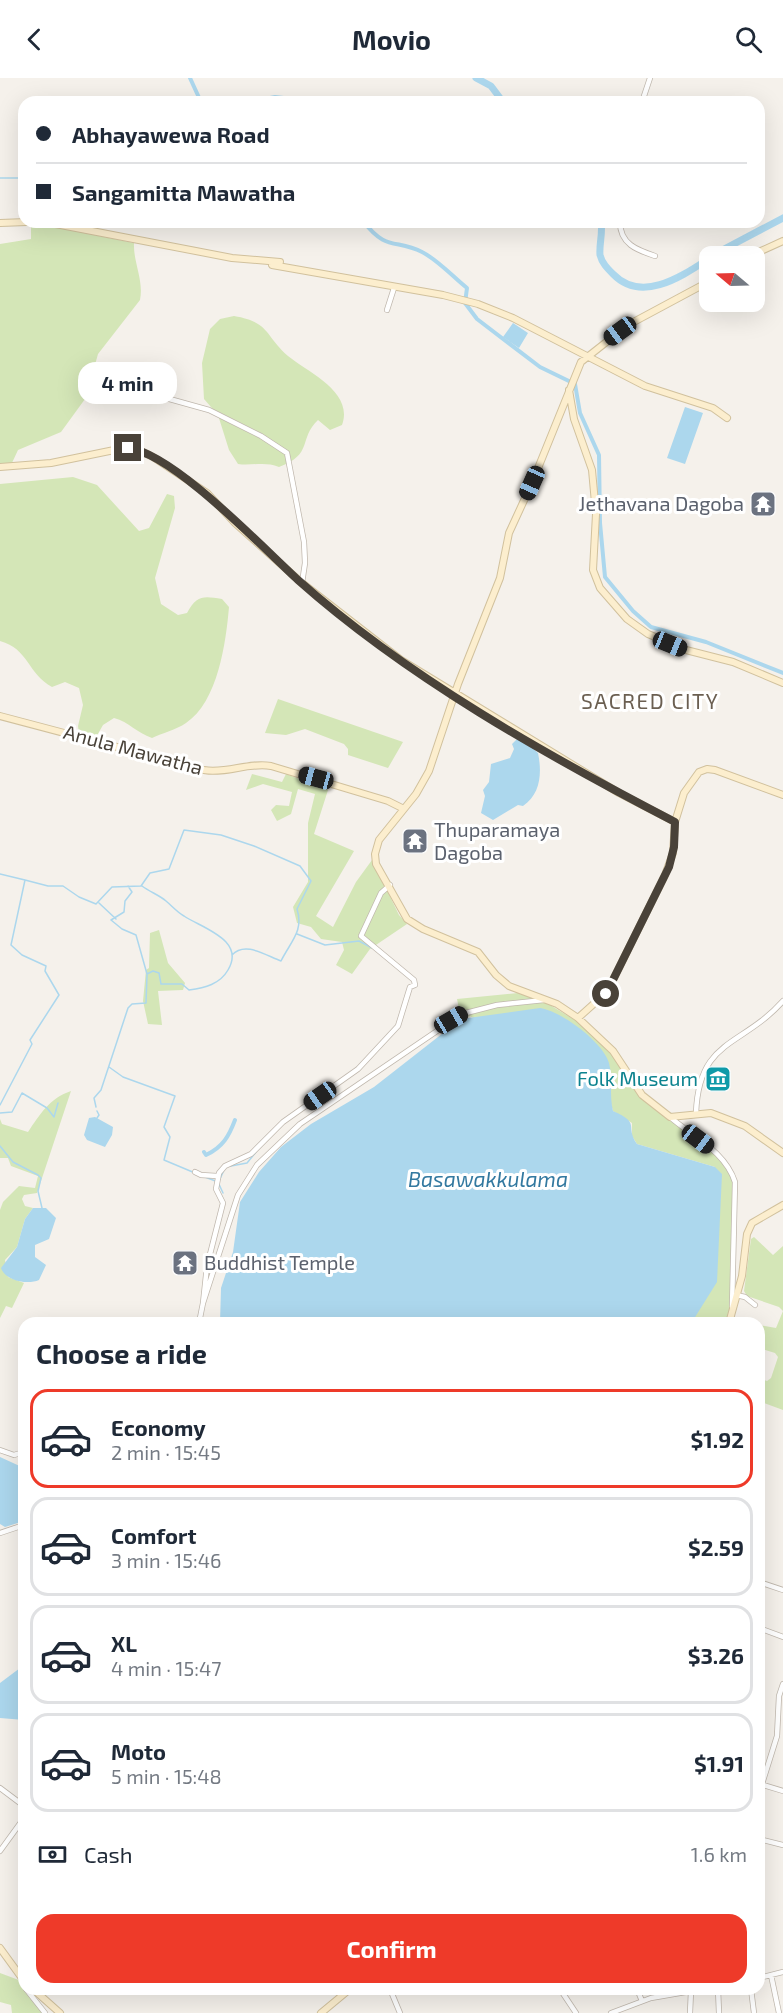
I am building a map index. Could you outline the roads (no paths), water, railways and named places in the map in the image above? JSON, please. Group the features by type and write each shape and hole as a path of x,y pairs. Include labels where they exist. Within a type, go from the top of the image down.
{"main road":[{"path":"0,223 18,222"},
{"path":"76,228 232,258 280,262 272,265 460,298 506,315 656,390 713,408 728,418"},
{"path":"765,249 783,241"},
{"path":"699,287 634,321 586,356 575,373 508,533 500,578 426,778 381,837 375,851 376,864 390,885 397,905 412,923 475,950 506,984 547,1000 578,1018 613,1051 642,1095 670,1118 696,1113 711,1113 739,1123 783,1152"},
{"path":"569,388 572,409 592,470 596,522 593,570 600,588 627,619 648,634 686,650 733,662 783,683"},
{"path":"561,409 572,409"},
{"path":"0,467 51,464 117,449 141,451 207,493 235,523 302,583 366,635 455,695 619,793 675,822"},
{"name":"Anula Mawatha","path":"0,716 204,770 223,772 256,765 271,766 388,801 404,809"},
{"path":"578,1018 602,999 615,978 669,867 674,847 675,822 684,793 695,776 704,769 720,771 783,795"},
{"path":"730,1317 747,1234 752,1223 783,1205"},
{"path":"0,1948 18,1974"},
{"path":"40,1995 60,2013"},
{"path":"321,2013 343,1995"}],"street":[{"path":"644,96 650,78"},
{"path":"620,228 627,243 655,256"},
{"path":"387,310 394,288"},
{"path":"112,383 209,410 261,436 287,453 304,542 305,563 302,583"},
{"path":"200,1317 207,1266 223,1203 216,1189 217,1176 225,1166 250,1154 283,1122 358,1069 398,1026 410,987 415,985 414,980 361,936 381,893 390,885"},
{"path":"203,1303 238,1195 257,1165 283,1138 300,1124 462,1014 497,1005 547,1000"},
{"path":"696,1113 697,1089 706,1064 721,1047 758,1025 783,1001"},
{"path":"670,1118 715,1152 731,1170 735,1182 732,1311"},
{"path":"195,1172 201,1175 217,1176"},
{"path":"736,1295 745,1297 754,1305"},
{"path":"0,1450 14,1455 18,1454"},
{"path":"0,1533 18,1527"},
{"path":"765,1584 783,1590"},
{"path":"765,1630 783,1636"},
{"path":"765,1770 777,1736 783,1685"},
{"path":"765,1786 783,1791"},
{"path":"0,1788 18,1802"},
{"path":"0,1851 18,1826"},
{"path":"765,1840 783,1845"},
{"path":"765,1976 783,1972"},
{"path":"771,1975 779,2013"},
{"path":"31,1995 45,2013"},
{"path":"392,1995 400,2013"},
{"path":"564,1995 576,2013"},
{"path":"639,1995 642,2001"},
{"path":"611,2013 642,2001 671,1995"},
{"path":"690,2013 691,1995"},
{"path":"718,1995 719,2013"},
{"path":"751,1995 754,2013"}],"water":[{"path":"513,323 528,333 519,348 503,337"},
{"path":"685,407 703,413 685,464 667,458"},
{"path":"517,739 528,744 538,753 540,775 537,789 523,806 518,805 493,820 481,813 485,796 483,790 489,782 491,764 510,758 514,749 512,744"},
{"name":"Basawakkulama","path":"540,1008 559,1015 590,1037 605,1055 610,1069 613,1111 630,1122 633,1138 637,1144 715,1167 722,1174 717,1282 695,1317 220,1317 221,1288 233,1252 240,1202 259,1172 281,1147 311,1124 374,1087 461,1019"},
{"path":"95,1117 113,1127 112,1135 105,1147 87,1140 84,1135 89,1118"},
{"path":"33,1208 46,1208 56,1218 49,1239 35,1245 35,1257 46,1265 39,1280 23,1282 7,1276 1,1268 17,1247 25,1219"},
{"path":"0,1457 18,1465 18,1523 5,1527 0,1524"},
{"path":"18,1670 18,1720 0,1718 0,1683"}],"waterway":[{"path":"190,78 198,96"},
{"path":"476,78 491,86 498,96"},
{"path":"0,178 18,178"},
{"path":"765,228 783,218"},
{"path":"369,228 385,241 413,248 434,259 467,288 465,303 477,319 540,367 575,384 580,413 599,455 600,523 605,577 633,611 651,627 706,642 783,673"},
{"path":"602,228 600,255 602,260 624,283 636,287 662,284 699,265"},
{"path":"730,246 764,228"},
{"path":"25,880 48,886 63,886 79,897 96,904 112,887 141,886 150,873 169,869 184,830 221,835 254,846 300,866 311,881 297,909 298,930 281,961 249,949 237,951 232,955"},
{"path":"0,874 25,880 11,945 22,955 46,966 45,971 59,995 30,1040 32,1044 0,1105"},
{"path":"128,886 132,892 125,901 124,912 111,920 122,929 136,935 147,974 153,971 159,973 161,984 182,984 189,990 221,979 232,960 227,943 220,936 181,914 142,886"},
{"path":"99,903 116,919"},
{"path":"297,934 325,945 359,941 372,948"},
{"path":"96,1107 94,1098 101,1090 128,1008 132,1004 146,1003 147,975"},
{"path":"109,1067 123,1077 175,1096 164,1127 170,1137 164,1160 195,1173"},
{"path":"0,1113 12,1112 22,1093 47,1108 54,1117 58,1103"},
{"path":"97,1111 99,1115 97,1118"},
{"path":"204,1152 206,1155 221,1145 235,1120"},
{"path":"0,1146 13,1162 41,1178 38,1191 42,1208"},
{"path":"231,1166 247,1163 256,1152"},
{"path":"220,1179 224,1170"},
{"path":"205,1177 218,1182 223,1193"}],"place":[{"name":"Jethavana Dagoba","path":"763,504"},
{"name":"Thuparamaya Dagoba","path":"415,841"},
{"name":"Folk Museum","path":"718,1079"},
{"name":"Buddhist Temple","path":"185,1263"}],"district":[{"name":"SACRED CITY","path":"650,702"}]}
